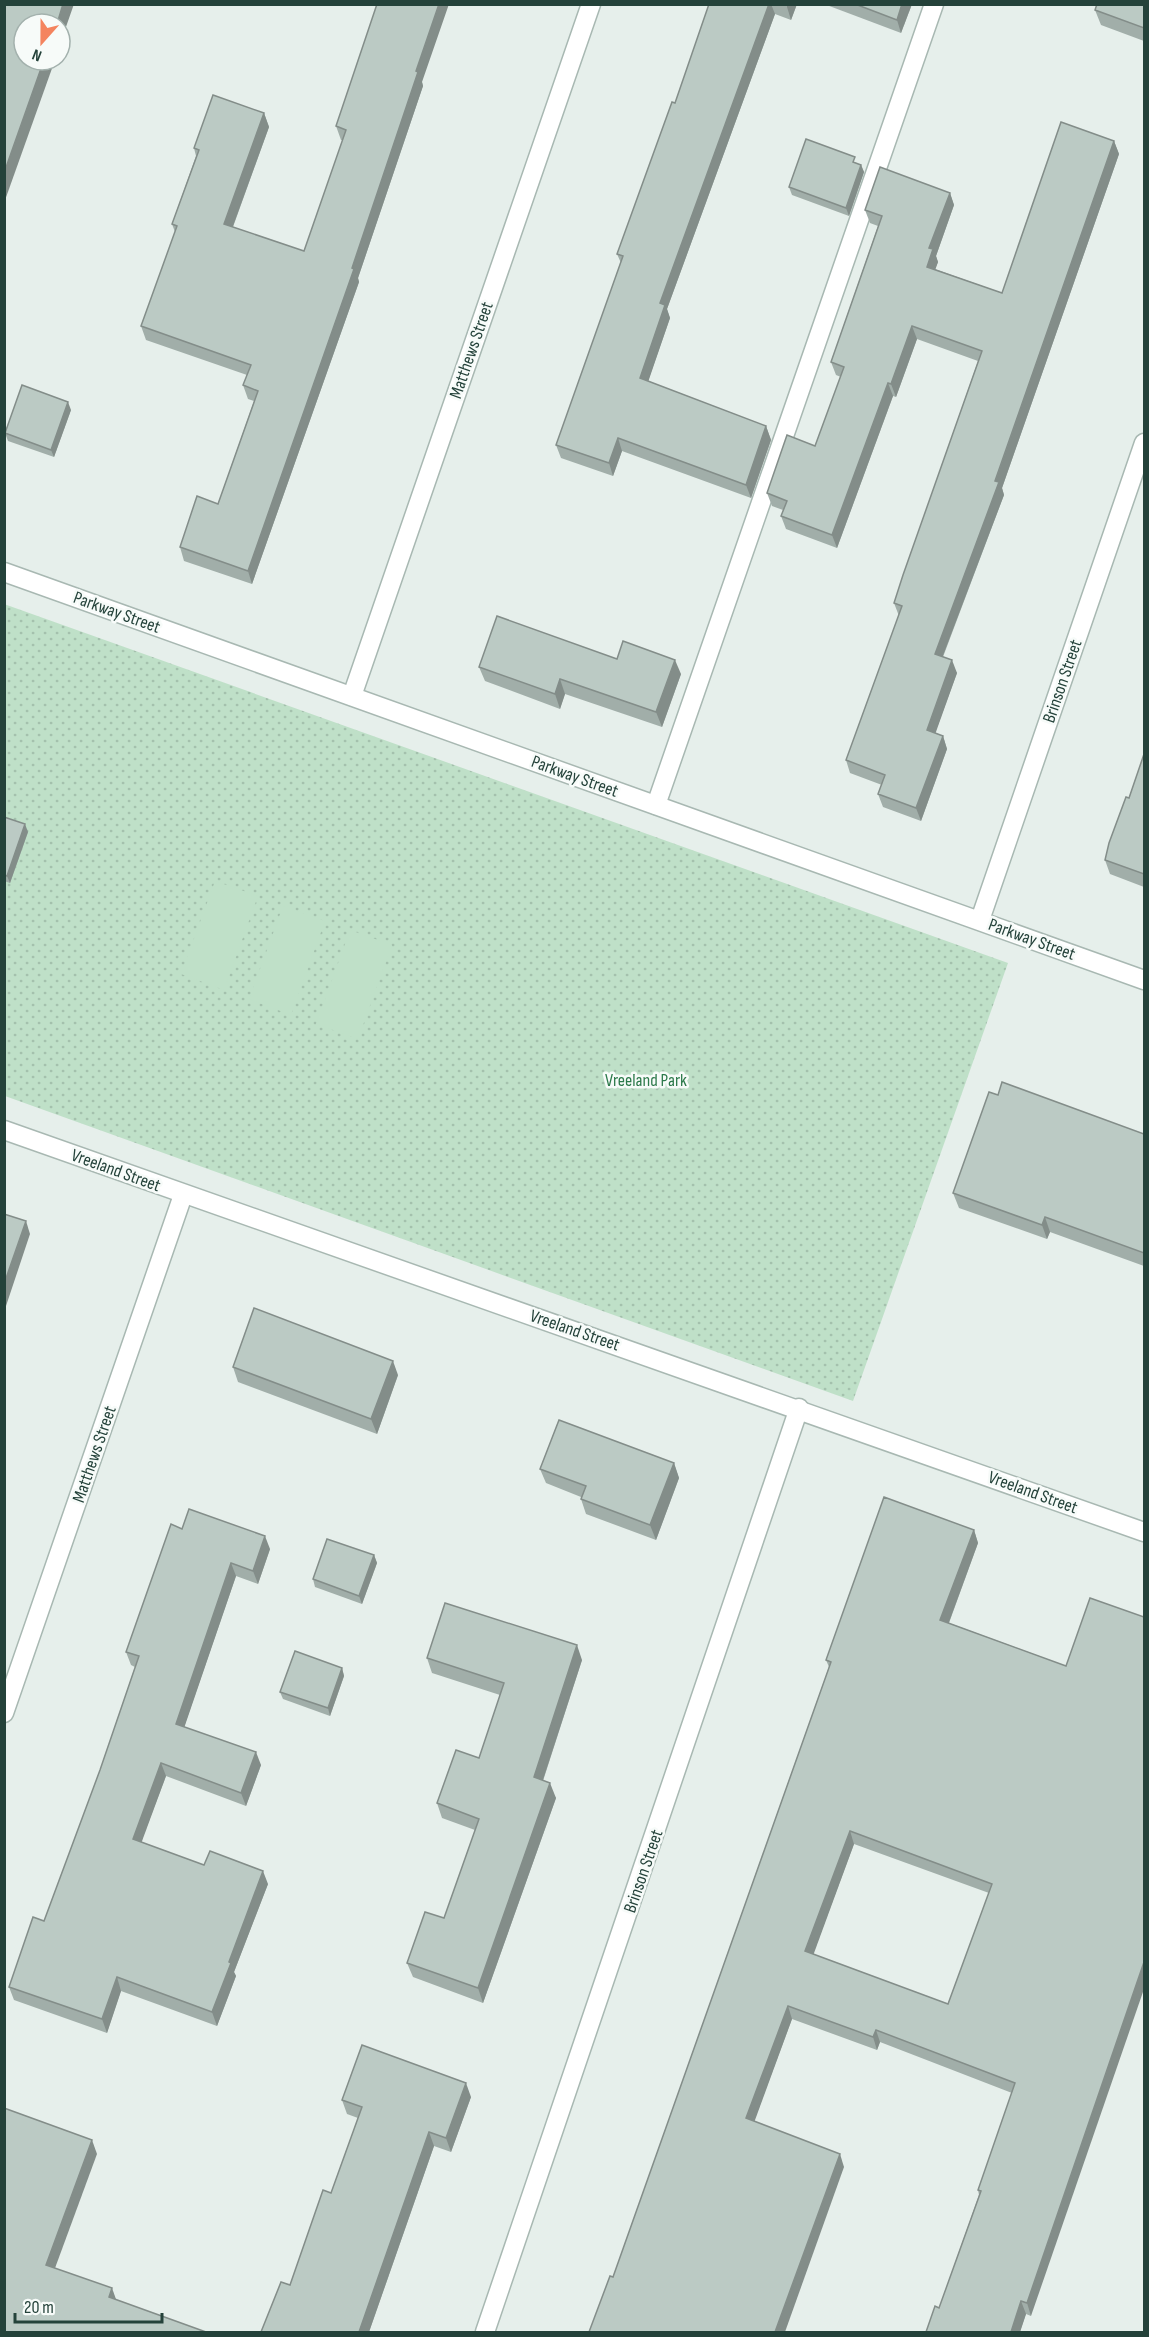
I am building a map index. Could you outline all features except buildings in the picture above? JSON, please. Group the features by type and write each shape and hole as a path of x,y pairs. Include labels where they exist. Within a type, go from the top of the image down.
{"street":[{"name":"Matthews Street","path":"352,696 591,4"},
{"path":"656,805 934,4"},
{"name":"Brinson Street","path":"980,920 1144,442"},
{"name":"Parkway Street","path":"4,572 1144,980"},
{"name":"Vreeland Street","path":"4,1130 183,1195 799,1408 1144,1532"},
{"name":"Matthews Street","path":"4,1713 183,1195"},
{"name":"Brinson Street","path":"484,2332 799,1408"}],"green space":[{"name":"Vreeland Park","path":"4,604 1008,963 853,1401 5,1096"},
{"path":"215,881 258,896 224,990 181,974"},
{"path":"283,906 325,921 291,1015 249,999"},
{"path":"350,930 392,945 358,1039 316,1024"}]}
